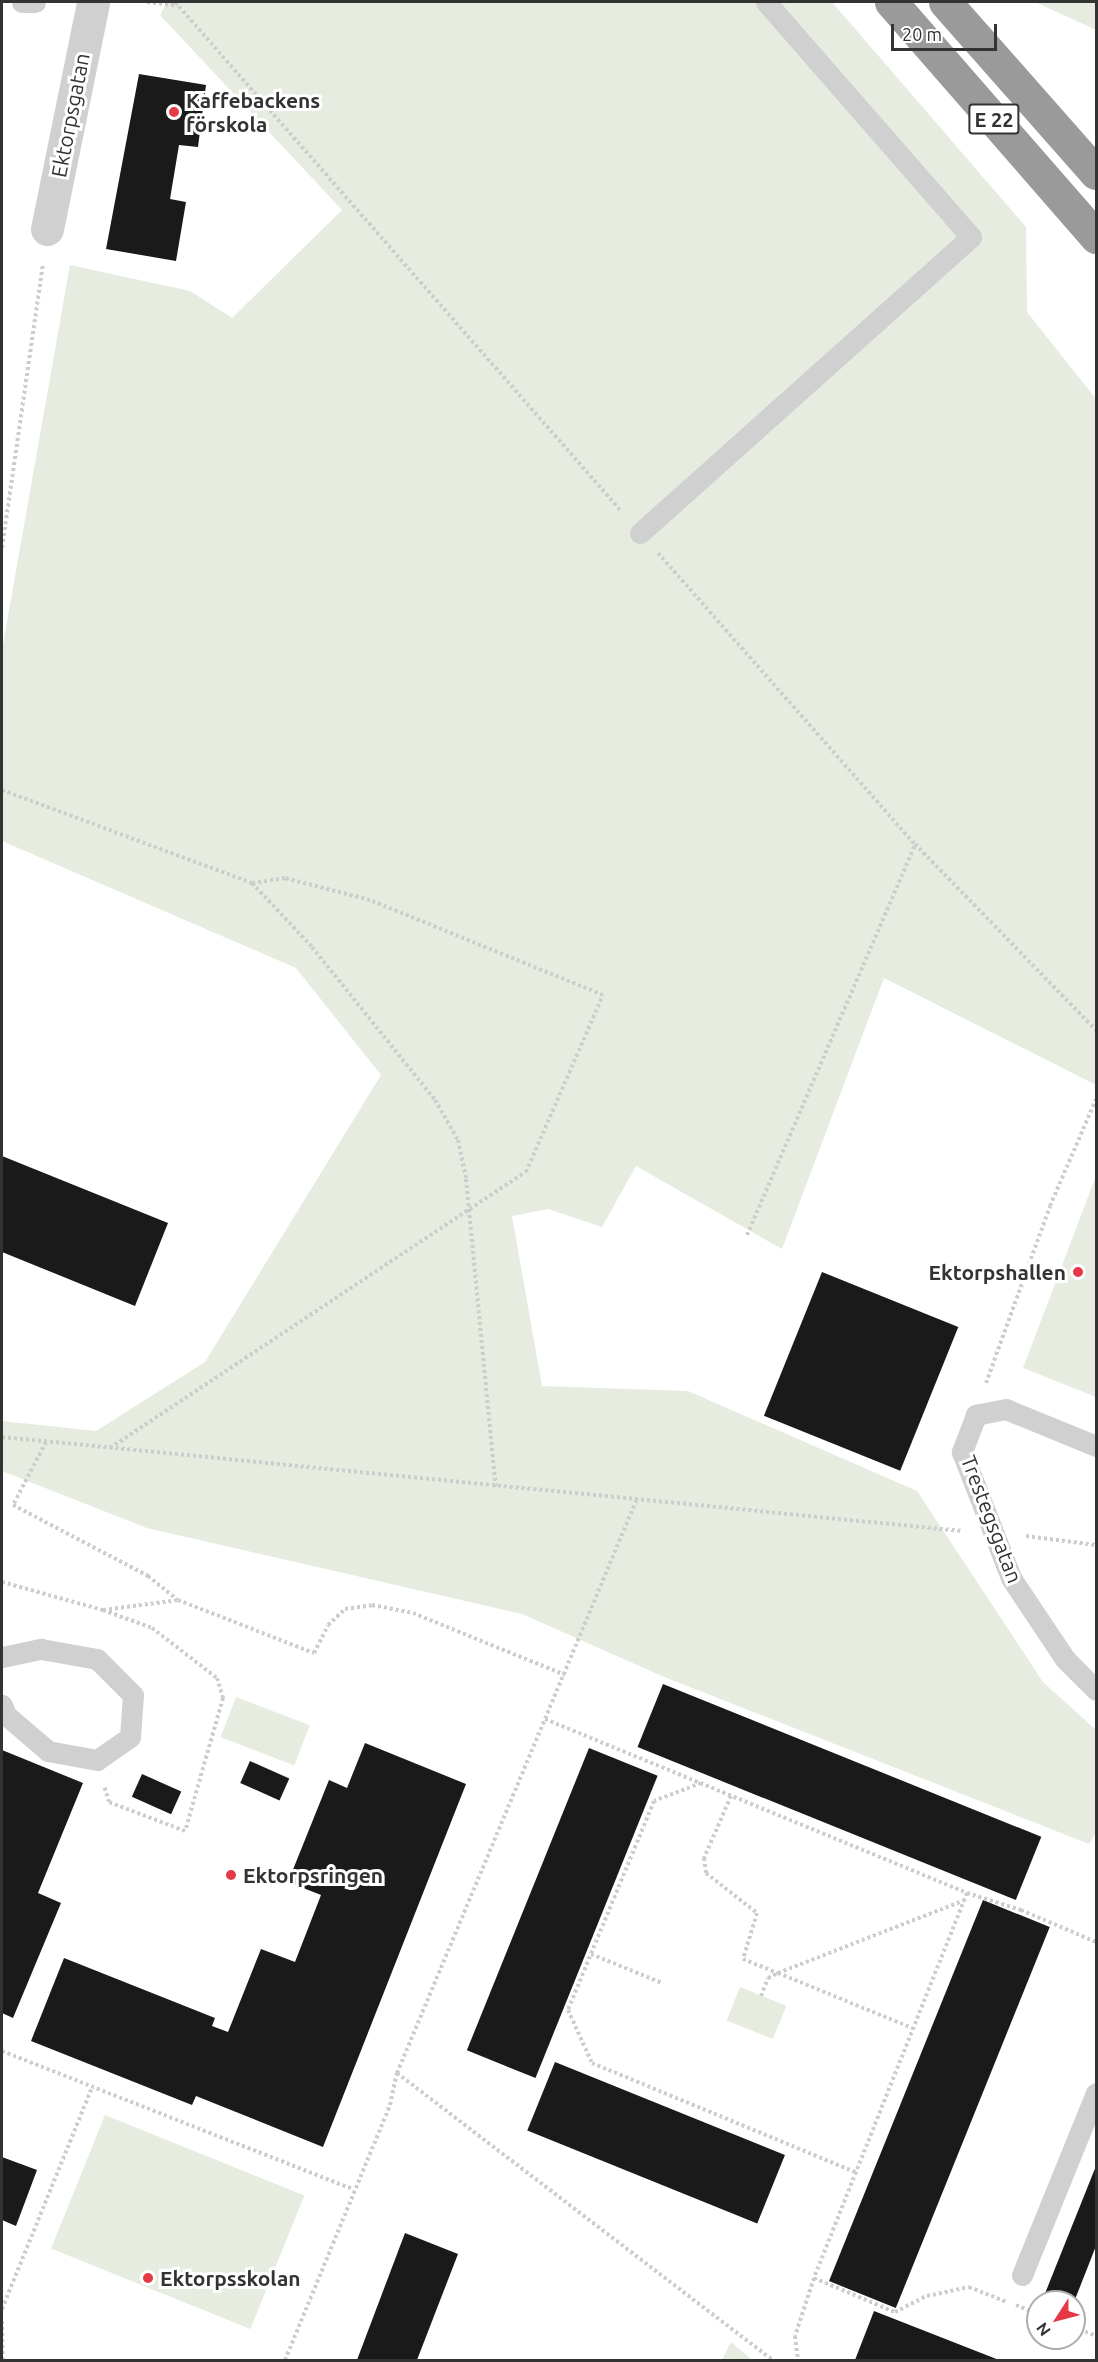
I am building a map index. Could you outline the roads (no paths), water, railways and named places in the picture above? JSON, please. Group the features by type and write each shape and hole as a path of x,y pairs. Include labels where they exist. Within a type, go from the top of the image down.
{"highway":[{"name":"E 22","path":"891,2 1096,237"},
{"name":"E 22","path":"945,2 1096,173"}],"street":[{"name":"Ektorpsgatan","path":"47,229 93,2"}],"lane":[{"path":"22,2 35,2"},
{"path":"640,533 971,237 766,2"},
{"name":"Trestegsgatan","path":"1096,1446 1006,1410 976,1415 963,1452 1017,1587 1065,1659 1096,1690"},
{"path":"2,1657 41,1649 97,1659 133,1695 130,1737 96,1760 48,1751 6,1715 2,1705"},
{"path":"1022,2274 1096,2093"}],"place":[{"name":"Kaffebackens förskola","path":"174,112"},
{"name":"Ektorpshallen","path":"1078,1272"},
{"name":"Ektorpsringen","path":"231,1875"},
{"name":"Ektorpsskolan","path":"148,2278"}]}
